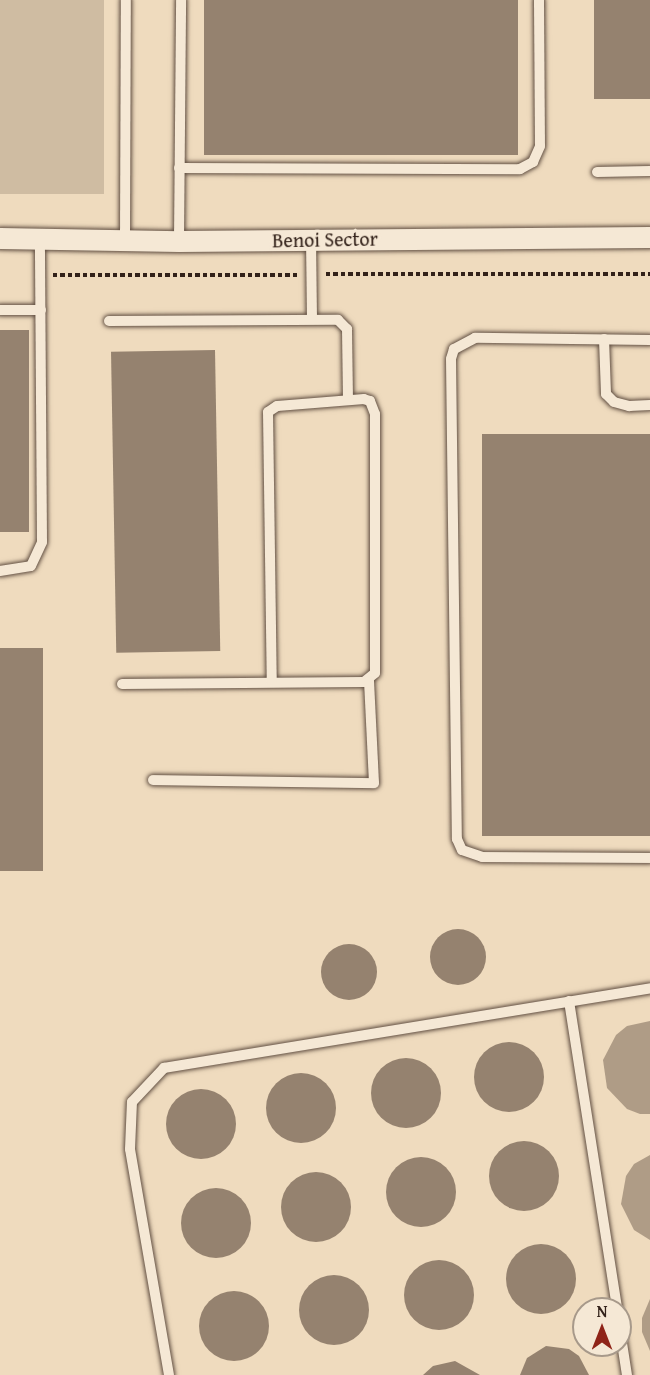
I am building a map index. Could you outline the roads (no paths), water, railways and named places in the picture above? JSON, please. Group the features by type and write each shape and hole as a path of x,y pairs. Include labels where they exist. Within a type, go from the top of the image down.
{"street":[{"name":"Benoi Sector","path":"0,238 179,241 311,238 650,237"}],"lane":[{"path":"125,240 126,0"},
{"path":"179,241 181,0"},
{"path":"179,168 520,170 533,162 540,147 539,0"},
{"path":"597,172 650,171"},
{"path":"0,571 31,566 42,542 40,238"},
{"path":"311,238 312,319"},
{"path":"0,310 41,310"},
{"path":"109,321 312,319 345,322 348,399"},
{"path":"650,340 475,338 454,349 451,359 457,839 462,850 482,857 650,858"},
{"path":"604,339 606,394 614,402 628,406 650,405"},
{"path":"153,780 374,783 369,679 377,667 375,407 364,399 277,406 268,412 272,682"},
{"path":"122,684 369,679"},
{"path":"169,1375 130,1149 132,1102 164,1068 650,988"},
{"path":"569,1001 615,1297"},
{"path":"624,1357 627,1375"}]}
